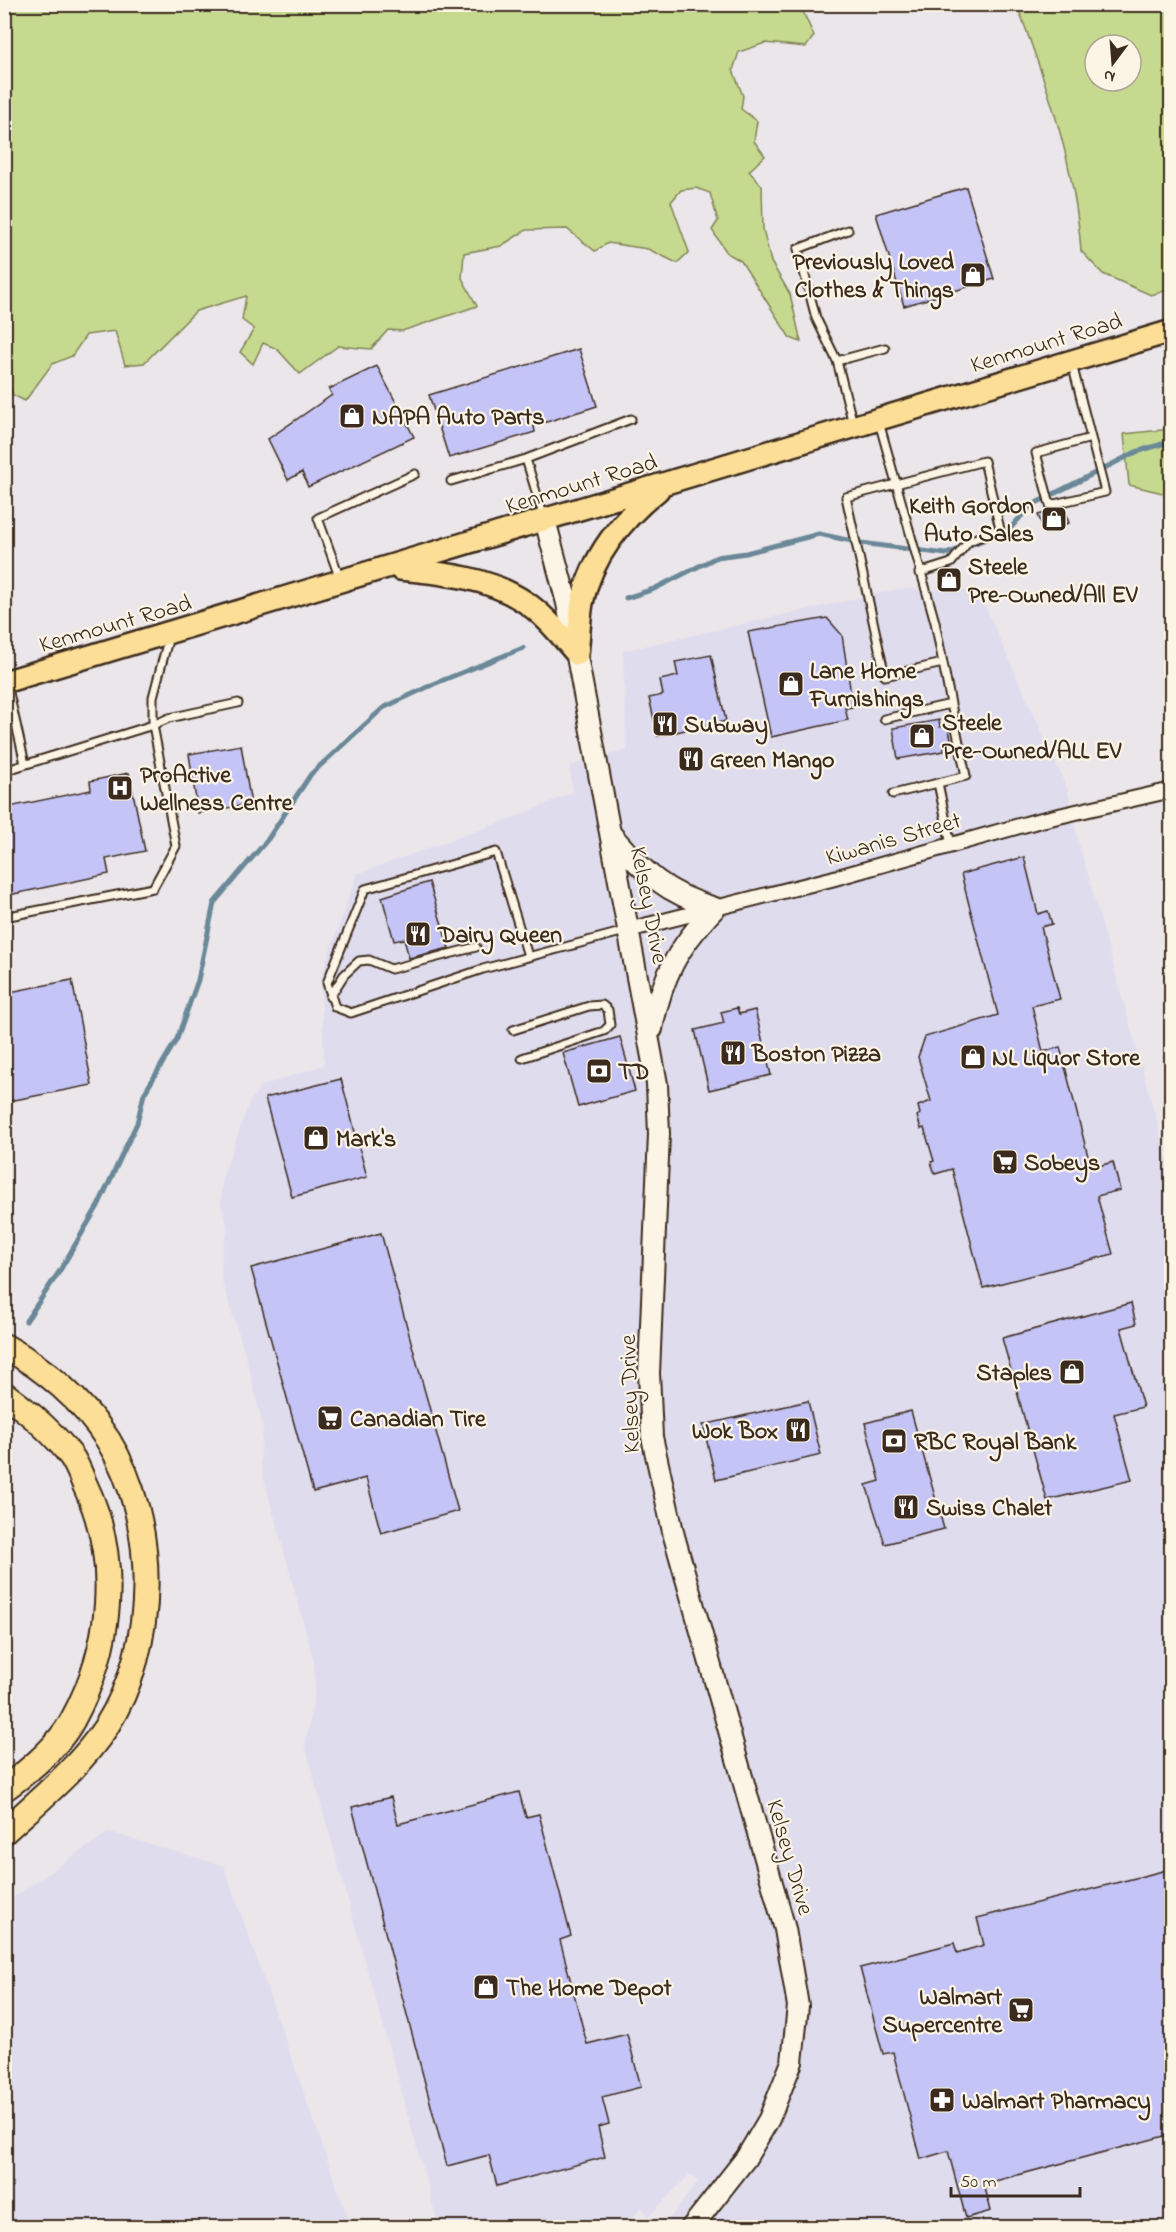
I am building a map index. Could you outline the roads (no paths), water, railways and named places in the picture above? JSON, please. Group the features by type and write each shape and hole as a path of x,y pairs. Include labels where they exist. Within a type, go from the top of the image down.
{"highway":[{"path":"4,1346 29,1360 73,1397 108,1441 131,1494 144,1546 146,1599 140,1652 125,1691 106,1727 72,1769 4,1832"},
{"path":"4,1394 37,1418 72,1458 95,1506 108,1558 108,1613 97,1668 71,1723 32,1768 4,1789"}],"main road":[{"name":"Kenmount Road","path":"5,682 1172,331"},
{"path":"577,654 582,602 604,550 618,527 665,484"},
{"name":"Kelsey Drive","path":"545,520 567,603 577,654 609,832 650,1038 659,1108 649,1373 652,1437 674,1536 785,1929 798,2006 792,2062 769,2119 746,2158 691,2228"},
{"path":"387,568 438,573 501,589 525,602 548,621 577,654"},
{"path":"609,832 636,864 659,884 686,900 715,908 689,935 671,963 658,994 650,1038"}],"street":[{"name":"Kiwanis Street","path":"628,930 1037,821 1172,790"}],"lane":[{"path":"848,230 798,249 816,318 837,361 854,427"},
{"path":"837,361 885,348"},
{"path":"1071,361 1092,438 1105,492 1050,505 1036,453 1092,438"},
{"path":"451,481 526,459 631,419"},
{"path":"878,420 919,573 935,622 966,776 893,794"},
{"path":"526,459 545,520"},
{"path":"919,573 951,563 969,541 1000,529 984,461 846,497 885,676 943,663"},
{"path":"341,582 318,518 415,474"},
{"path":"4,917 153,888 176,846 153,725 153,697 170,633"},
{"path":"5,682 25,764"},
{"path":"4,771 169,718 238,703"},
{"path":"884,719 951,704"},
{"path":"938,783 951,845"},
{"path":"528,956 496,852 365,889 327,983 335,1006 351,1013 528,956 628,930"},
{"path":"330,997 344,975 359,961 369,960 391,969 476,947"},
{"path":"513,1030 589,1006 602,1005 608,1010 610,1023 607,1030 522,1058"}],"waterway":[{"path":"626,598 654,589 717,557 746,553 819,534 861,543 946,554 1008,531 1030,506 1136,452 1172,441"},
{"path":"26,1321 59,1272 98,1206 137,1123 144,1094 177,1039 198,980 214,903 268,839 311,774 383,708 436,683 523,648"}],"place":[{"name":"Previously Loved Clothes & Things","path":"973,275"},
{"name":"NAPA Auto Parts","path":"352,416"},
{"name":"Keith Gordon Auto Sales","path":"1054,519"},
{"name":"Steele Pre-Owned/All EV","path":"949,580"},
{"name":"Lane Home Furnishings","path":"791,684"},
{"name":"Subway","path":"665,724"},
{"name":"Steele Pre-Owned/ALL EV","path":"922,736"},
{"name":"Green Mango","path":"691,759"},
{"name":"ProActive Wellness Centre","path":"120,788"},
{"name":"Dairy Queen","path":"418,934"},
{"name":"Boston Pizza","path":"733,1053"},
{"name":"NL Liquor Store","path":"973,1057"},
{"name":"TD","path":"599,1071"},
{"name":"Mark's","path":"316,1138"},
{"name":"Sobeys","path":"1005,1162"},
{"name":"Staples","path":"1072,1372"},
{"name":"Canadian Tire","path":"330,1418"},
{"name":"Wok Box","path":"798,1430"},
{"name":"RBC Royal Bank","path":"894,1441"},
{"name":"Swiss Chalet","path":"906,1507"},
{"name":"The Home Depot","path":"486,1987"},
{"name":"Walmart Supercentre","path":"1021,2010"},
{"name":"Walmart Pharmacy","path":"942,2100"}]}
